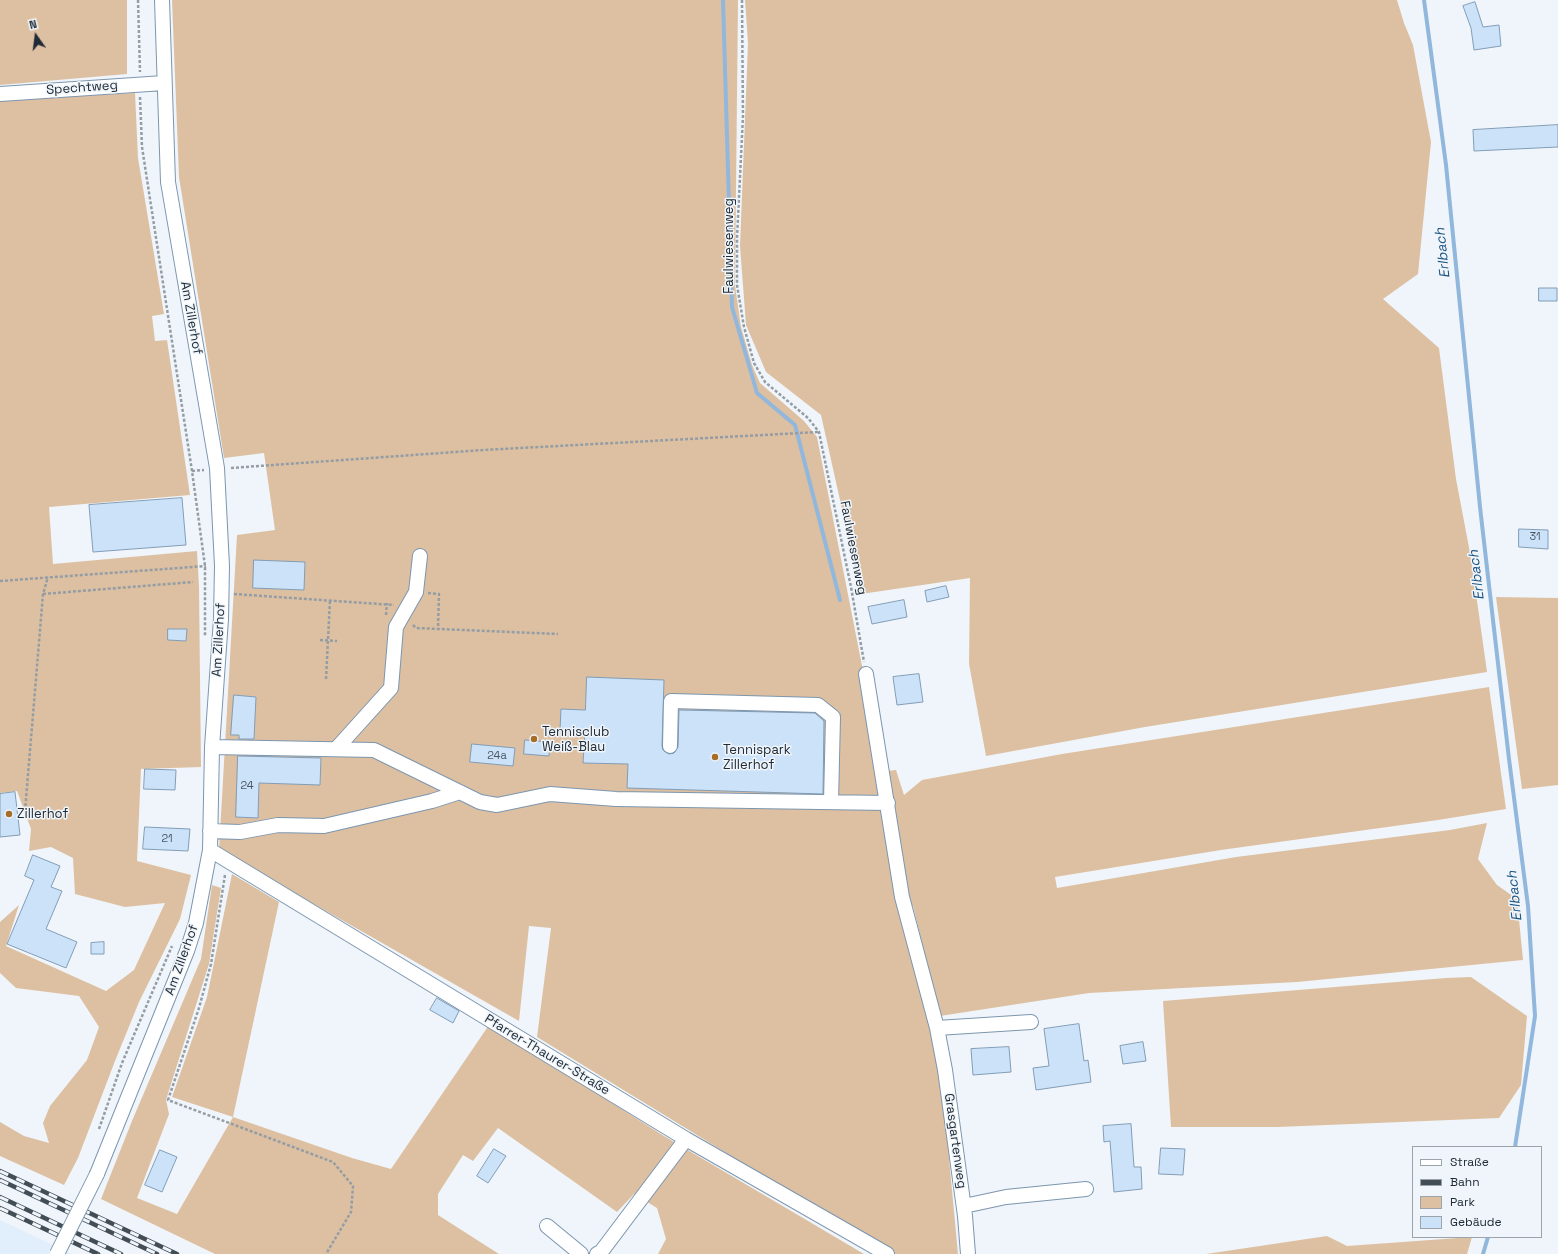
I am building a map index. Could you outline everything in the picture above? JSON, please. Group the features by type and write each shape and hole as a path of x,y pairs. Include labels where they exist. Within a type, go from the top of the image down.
{"street":[{"name":"Am Zillerhof","path":"57,1254 96,1174 187,951 196,923 210,850 212,747 222,593 221,538 217,468 168,182 162,0"},
{"name":"Spechtweg","path":"0,94 164,83"},
{"path":"336,749 391,688 396,627 416,592 420,556"},
{"name":"Grasgartenweg","path":"866,674 902,897 937,1028 945,1070 964,1206 968,1254"},
{"path":"670,746 671,700 818,705 833,717 831,802"},
{"path":"212,747 374,750 480,802 497,805 550,794 616,799 888,803"},
{"path":"210,831 240,832 278,825 324,826 432,801 460,792"},
{"name":"Pfarrer-Thaurer-Straße","path":"210,850 686,1139 887,1254"},
{"path":"937,1028 1031,1022"},
{"path":"597,1254 601,1252 686,1139"},
{"path":"964,1206 1006,1197 1086,1189"},
{"path":"547,1226 581,1254"}],"path":[{"name":"Am Zillerhof","path":"48,577 205,566 192,471 142,147 138,0"},
{"name":"Faulwiesenweg","path":"742,0 743,116 736,238 737,286 744,327 754,363 765,382 808,418 819,432 851,587 866,674"},
{"path":"217,468 483,450 819,432"},
{"path":"0,581 48,577 43,594 25,811"},
{"path":"43,594 193,582"},
{"path":"416,592 439,594 438,629"},
{"path":"326,679 330,600"},
{"path":"320,640 337,641"},
{"path":"227,861 211,964 199,1008 168,1100 333,1162 353,1186 351,1212 326,1254"},
{"path":"97,1134 122,1063 175,940"}],"shaded area":[{"path":"0,1220 72,1254 0,1254"}],"green space":[{"path":"0,0 127,0 127,74 0,85"},
{"path":"172,0 738,0 735,285 741,327 752,365 760,383 804,421 817,437 866,686 880,772 896,770 904,795 922,780 1062,754 1489,687 1506,809 1438,820 1221,850 1055,877 1057,888 1236,857 1450,830 1487,823 1478,859 1497,885 1517,899 1523,960 1297,982 1089,993 940,1016 913,906 900,903 930,1028 944,1105 958,1254 891,1254 537,1037 551,928 529,926 519,1021 219,850 237,535 275,530 264,453 224,458 179,177"},
{"path":"745,0 1397,0 1413,45 1431,142 1418,274 1383,299 1439,348 1456,479 1471,558 1487,672 1145,727 986,756 969,664 970,578 861,594 821,415 766,372 746,325 740,246 748,43"},
{"path":"135,93 138,158 164,314 152,316 155,341 167,340 190,495 49,507 53,564 197,551 199,587 201,767 141,769 137,861 191,875 180,919 139,1002 78,1158 64,1185 0,1156 0,1122 24,1136 49,1143 43,1123 50,1106 87,1060 99,1027 79,996 16,988 0,973 0,922 19,905 6,946 106,991 134,970 165,903 125,907 75,894 73,858 51,847 29,851 31,829 17,791 0,793 0,100"},
{"path":"1496,597 1558,598 1558,785 1522,789"},
{"path":"232,874 279,902 233,1117 172,1097 207,997"},
{"path":"212,885 221,888 209,964 166,1100 169,1114 137,1198 177,1214 233,1117 352,1158 391,1169 489,1025 664,1136 864,1254 658,1254 666,1239 657,1208 634,1194 617,1212 498,1128 473,1161 463,1155 438,1194 438,1215 499,1254 215,1254 101,1199 132,1121 201,959"},
{"path":"1471,977 1527,1016 1521,1085 1499,1118 1278,1127 1171,1127 1163,1001"},
{"path":"1327,1236 1347,1246 1472,1238 1467,1254 1206,1254"}],"building":[{"path":"1475,2 1483,27 1499,25 1501,46 1474,50 1471,28 1463,6"},
{"path":"1558,125 1558,147 1474,151 1473,130"},
{"path":"1539,288 1557,288 1557,301 1539,301"},
{"path":"182,498 186,545 93,552 89,505"},
{"path":"1519,529 1548,530 1548,549 1519,547"},
{"path":"254,560 305,562 304,590 253,588"},
{"path":"946,586 949,597 927,602 925,591"},
{"path":"904,600 907,617 872,624 868,607"},
{"path":"168,629 187,629 186,641 168,640"},
{"path":"919,674 923,702 897,705 893,677"},
{"path":"587,677 664,680 662,746 663,750 669,754 674,753 678,747 679,710 815,713 824,721 823,794 627,788 628,764 583,763 585,731 560,730 561,709 585,710"},
{"path":"234,695 256,697 254,739 239,739 239,735 231,735"},
{"path":"525,740 550,742 549,756 524,754"},
{"path":"472,744 515,748 513,766 470,762"},
{"path":"238,756 321,758 320,785 259,783 258,818 236,817"},
{"path":"145,769 176,770 175,790 144,789"},
{"name":"Zillerhof","path":"15,792 20,835 0,837 0,794"},
{"path":"145,827 190,829 188,851 143,849"},
{"path":"33,855 60,866 51,887 62,891 46,929 77,942 66,968 7,944 34,880 25,876"},
{"path":"104,942 104,954 91,954 91,943"},
{"path":"437,998 459,1011 453,1023 430,1010"},
{"path":"1079,1024 1084,1061 1088,1060 1091,1082 1036,1090 1033,1068 1049,1066 1044,1029"},
{"path":"1143,1042 1146,1061 1123,1064 1120,1046"},
{"path":"1009,1047 1011,1072 973,1075 971,1049"},
{"path":"1131,1124 1134,1167 1141,1167 1142,1189 1114,1192 1110,1141 1104,1142 1103,1126"},
{"path":"1161,1148 1185,1149 1183,1175 1159,1174"},
{"path":"494,1149 506,1156 488,1183 477,1176"},
{"path":"160,1150 177,1157 162,1192 145,1185"}],"waterway":[{"path":"723,0 732,307 757,393 795,425 840,600"},
{"name":"Erlbach","path":"1424,0 1446,165 1480,507 1509,759 1528,906 1535,1016 1515,1146"},
{"name":"Erlbach","path":"1483,1254 1488,1238"}],"railway":[{"path":"0,1171 177,1254"},
{"path":"0,1180 157,1254"},
{"path":"0,1197 121,1254"},
{"path":"0,1208 98,1254"}],"place":[{"name":"Tennisclub Weiß-Blau","path":"534,739"},
{"name":"Tennispark Zillerhof","path":"715,757"},
{"name":"Zillerhof","path":"9,814"}]}
